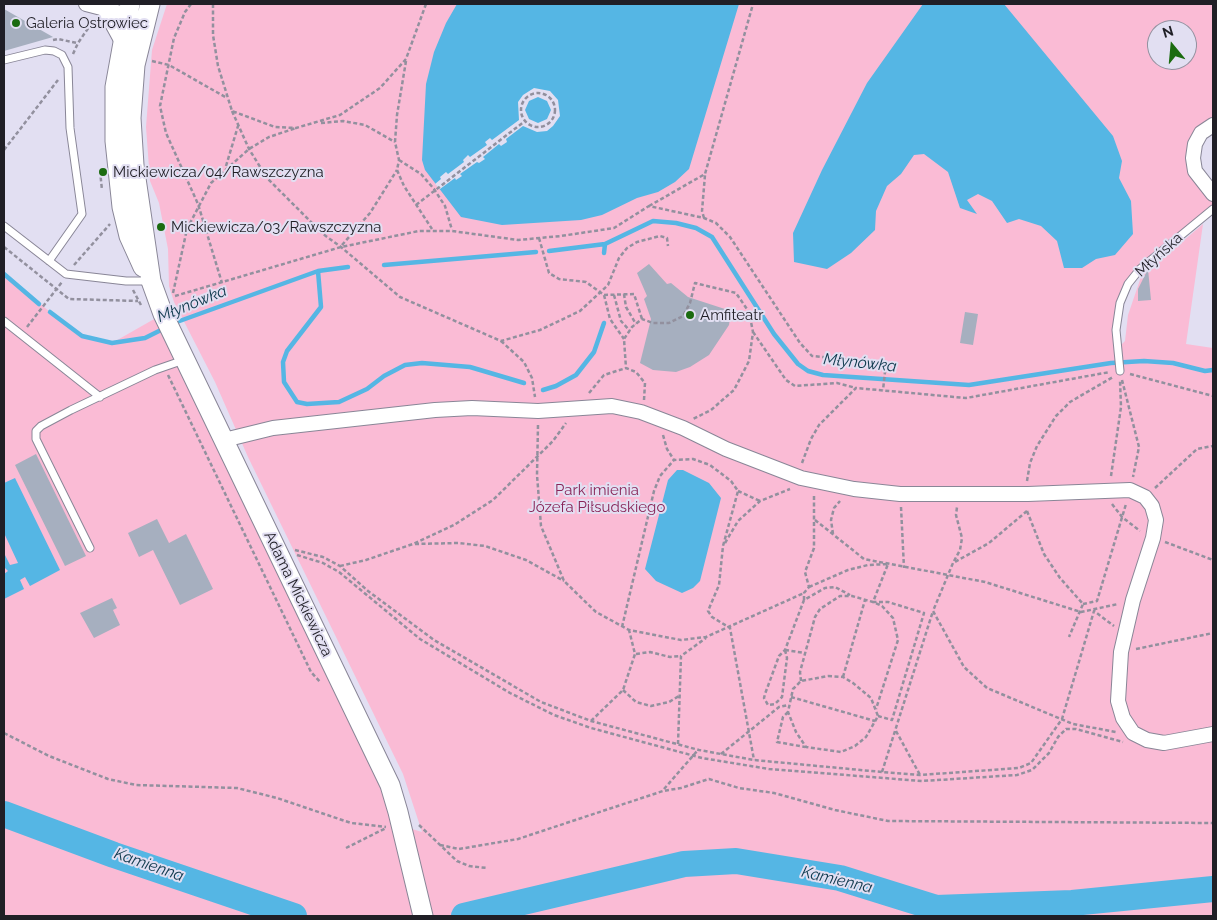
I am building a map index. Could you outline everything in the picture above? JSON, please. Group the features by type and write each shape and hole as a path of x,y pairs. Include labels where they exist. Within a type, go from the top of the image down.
{"street":[{"path":"86,4 128,9"},
{"name":"Adama Mickiewicza","path":"128,9 114,95 116,171 129,236 151,281"},
{"name":"Adama Mickiewicza","path":"128,9 135,64 131,118 134,165 155,308 175,339 185,359 390,784 410,832 423,916"},
{"path":"1213,125 1201,133 1194,144 1193,158 1195,171 1213,194"},
{"path":"224,440 234,436 273,428 435,410 472,408 538,411 612,406 642,412 683,428 726,449 807,478 854,489 900,494 1028,494 1130,490 1145,498 1152,506 1156,520 1153,538 1133,600 1121,652 1118,701 1123,718 1130,738 1164,743 1213,734"}],"lane":[{"path":"4,60 45,50 54,51 62,56 68,67 70,128 82,214 49,261"},
{"name":"Młyńska","path":"1120,371 1116,330 1120,303 1128,284 1140,269 1213,209"},
{"path":"4,226 66,274 126,281 151,281"},
{"path":"4,322 22,334 100,397"},
{"path":"90,548 36,439 36,432 41,426 100,397 185,359"}],"path":[{"path":"191,4 185,12 174,38 160,106 172,149 198,204 222,283"},
{"path":"213,4 213,35 226,98 249,149 267,178 323,234 341,246 400,297 501,341 524,362 532,378 538,411 541,526 564,581"},
{"path":"341,246 370,213 397,170 399,160 395,142 406,59 426,4"},
{"path":"704,218 702,211 704,174 753,4"},
{"path":"4,150 68,67 78,43 91,24"},
{"path":"406,59 380,88 340,114 269,137 249,149 211,183 198,204 187,229 180,253 176,287 171,297 341,246 433,230 518,240 614,228 704,174"},
{"path":"146,66 151,60 169,65 226,98"},
{"path":"540,92 551,98 556,108 552,120 548,124 536,127 525,121 522,116 522,105 529,95 540,92"},
{"path":"232,111 275,127 296,128"},
{"path":"317,123 343,121 365,125 395,142"},
{"path":"416,204 525,121"},
{"path":"226,168 238,126"},
{"path":"399,160 421,174 434,190 444,206 452,231"},
{"path":"397,170 404,186 433,230"},
{"path":"650,206 704,218 716,223 730,237 800,342 812,356 886,363 883,390"},
{"path":"22,334 57,289 66,274 112,222"},
{"path":"501,341 540,330 580,311 608,285 619,258 627,248 637,242 660,236 667,238 668,246"},
{"path":"539,238 549,273 559,279 586,282 604,295 634,294 642,319"},
{"path":"642,319 653,323 669,323 683,316 690,304 695,283 736,293 749,312 753,332 749,361 734,390 710,410 693,419 683,428"},
{"path":"624,294 626,307 636,324"},
{"path":"604,295 610,319 624,339 626,368 636,372 645,383 642,412"},
{"path":"614,295 621,321 630,331"},
{"path":"624,339 642,319"},
{"path":"753,332 786,380 795,386 837,383 856,388 966,398 1099,372 1120,371 1213,396"},
{"path":"164,367 312,672 322,684"},
{"path":"1109,490 1120,407 1120,371"},
{"path":"1069,637 1083,604 1060,578 1044,554 1027,510 1027,482 1030,464 1037,446 1056,416 1070,402 1108,381 1120,371"},
{"path":"809,587 805,572 814,548 816,520 802,459 819,425 856,388"},
{"path":"659,420 667,449 674,460"},
{"path":"1145,498 1197,449 1213,446"},
{"path":"340,566 366,560 413,544 454,525 493,500 538,455"},
{"path":"622,626 654,491 660,476 674,460 693,459 710,465 731,481 738,491 760,501"},
{"path":"723,546 738,521 760,501 807,478"},
{"path":"833,534 831,520 834,508 854,489"},
{"path":"730,628 717,621 708,611 719,585 723,546 738,491"},
{"path":"900,494 904,568"},
{"path":"882,772 933,611 947,574 960,550 962,538 956,507 964,494"},
{"path":"954,563 989,543 1027,510"},
{"path":"816,520 864,558 904,568 985,582 1080,612 1094,611 1133,600"},
{"path":"413,544 459,543 485,546 526,560 564,581 596,612 629,630 681,640 706,637 730,628 804,593 809,587 848,570 868,565 888,564"},
{"path":"277,550 309,553 340,566 368,591 434,640 541,702 591,721 698,750 754,760 920,775 1019,768 1031,763 1062,719 1094,611"},
{"path":"277,550 323,563 338,572 420,640 510,693 554,715 610,734 694,756 769,769 922,781 1018,775 1032,770 1049,753 1058,737 1066,729 1130,738"},
{"path":"873,602 888,564"},
{"path":"804,600 825,588 835,587 852,596 882,606 893,618 898,640 876,709"},
{"path":"779,707 765,702 765,694 780,656 785,650 804,600 804,593"},
{"path":"801,682 800,672 815,616 820,609 840,596 852,596"},
{"path":"843,676 865,600"},
{"path":"873,602 888,602 924,613 892,720 878,716"},
{"path":"933,611 964,667 987,688 1073,724 1130,738"},
{"path":"1094,611 1125,635"},
{"path":"730,628 754,760"},
{"path":"591,721 623,690 635,654 629,630"},
{"path":"1121,652 1213,633"},
{"path":"635,654 650,652 670,657 681,656 706,637"},
{"path":"785,650 805,653"},
{"path":"775,704 782,697 786,658 785,650"},
{"path":"678,744 681,656"},
{"path":"788,712 783,717 777,742 806,747 812,750 841,752 855,746 866,737 878,716 871,698 843,676 828,676 801,682 793,689 788,712 796,732 806,747"},
{"path":"623,690 636,702 651,706 669,702 679,696"},
{"path":"791,697 875,721"},
{"path":"721,754 779,707 788,705"},
{"path":"896,731 920,775"},
{"path":"4,733 49,756 108,779 136,785 237,788 277,798 351,823 388,827"},
{"path":"663,791 698,750"},
{"path":"440,845 459,848 518,839 663,791 681,788 709,779 739,788 774,793 835,810 888,821 1213,823"},
{"path":"385,818 388,827"},
{"path":"346,848 388,827"},
{"path":"410,832 422,827 452,858 463,864 487,868"}],"green space":[{"name":"Park imienia Józefa Piłsudskiego","path":"167,4 1213,4 1213,125 1193,158 1213,194 1213,209 1140,269 1120,303 1118,348 1125,341 1128,315 1141,277 1203,224 1186,344 1213,348 1213,916 423,916 402,826 422,832 403,774 248,457 215,382 174,302 169,286 168,249 159,203 150,181 146,127 152,50"},
{"path":"4,274 67,326 95,340 112,343 163,314 379,760 417,916 4,916"}],"water":[{"path":"457,4 739,4 689,169 675,182 658,192 637,198 602,215 581,220 502,225 461,217 425,170 422,160 426,84 434,52 446,23"},
{"path":"923,4 1004,4 1113,136 1122,161 1119,178 1131,201 1133,234 1115,255 1096,259 1082,268 1064,268 1057,241 1041,226 1019,219 1007,223 992,201 978,194 967,200 977,214 960,208 948,172 924,154 914,155 901,174 887,186 876,211 875,230 851,253 827,269 794,262 793,233 822,170 867,83"},
{"path":"677,470 683,470 709,483 721,498 700,581 693,588 682,593 656,581 645,569 668,480"},
{"path":"15,478 60,570 30,586 25,577 20,580 24,589 4,599 4,574 8,571 4,567 4,553 10,565 18,563 4,533 4,483"}],"pier":[{"path":"534,88 550,91 558,100 560,116 553,126 547,131 537,132 523,126 506,139 507,142 501,146 499,144 483,157 485,159 479,163 477,162 460,174 462,176 456,180 455,178 440,189 435,184 441,179 440,177 446,172 448,174 464,162 463,160 468,155 470,157 487,145 485,142 490,138 492,140 519,120 518,102 523,95","holes":["538,97 547,101 551,110 547,119 538,123 529,119 525,110 529,101"]}],"building":[{"name":"Galeria Ostrowiec","path":"4,9 53,37 4,51"},
{"name":"Amfiteatr","path":"649,264 667,284 671,283 688,297 731,311 729,325 709,355 690,367 676,372 653,370 640,363 651,319 644,299 647,296 637,273"},
{"path":"1148,269 1151,300 1138,301 1138,289"},
{"path":"965,312 978,314 973,345 960,343"},
{"path":"36,454 86,556 65,566 15,465"},
{"path":"157,519 169,543 186,534 213,589 180,605 153,550 139,557 128,533"},
{"path":"112,598 117,608 113,610 120,625 94,638 80,613"}],"waterway":[{"name":"Młynówka","path":"549,251 605,244 653,221 676,223 696,228 712,237 774,334 798,364 808,371 823,375 969,385 1111,363 1144,361 1173,363 1205,371 1213,370"},
{"path":"604,253 605,244"},
{"name":"Młynówka","path":"384,265 536,252"},
{"name":"Młynówka","path":"174,323 318,271 348,267"},
{"path":"318,271 321,307 287,351 283,362 284,382 297,402 307,404 339,402 367,389 384,376 405,365 422,363 470,367 524,383"},
{"name":"Młynówka","path":"4,274 39,304"},
{"name":"Młynówka","path":"50,312 82,336 112,343 145,338 165,328"},
{"path":"543,390 556,386 576,375 594,352 604,323"},
{"name":"Kamienna","path":"4,814 114,855 294,916"},
{"name":"Kamienna","path":"464,916 684,864 736,861 840,878 936,908 1072,903 1213,889"}],"place":[{"name":"Galeria Ostrowiec","path":"16,23"},
{"name":"Mickiewicza/04/Rawszczyzna","path":"103,172"},
{"name":"Mickiewicza/03/Rawszczyzna","path":"161,227"},
{"name":"Amfiteatr","path":"690,315"}]}
